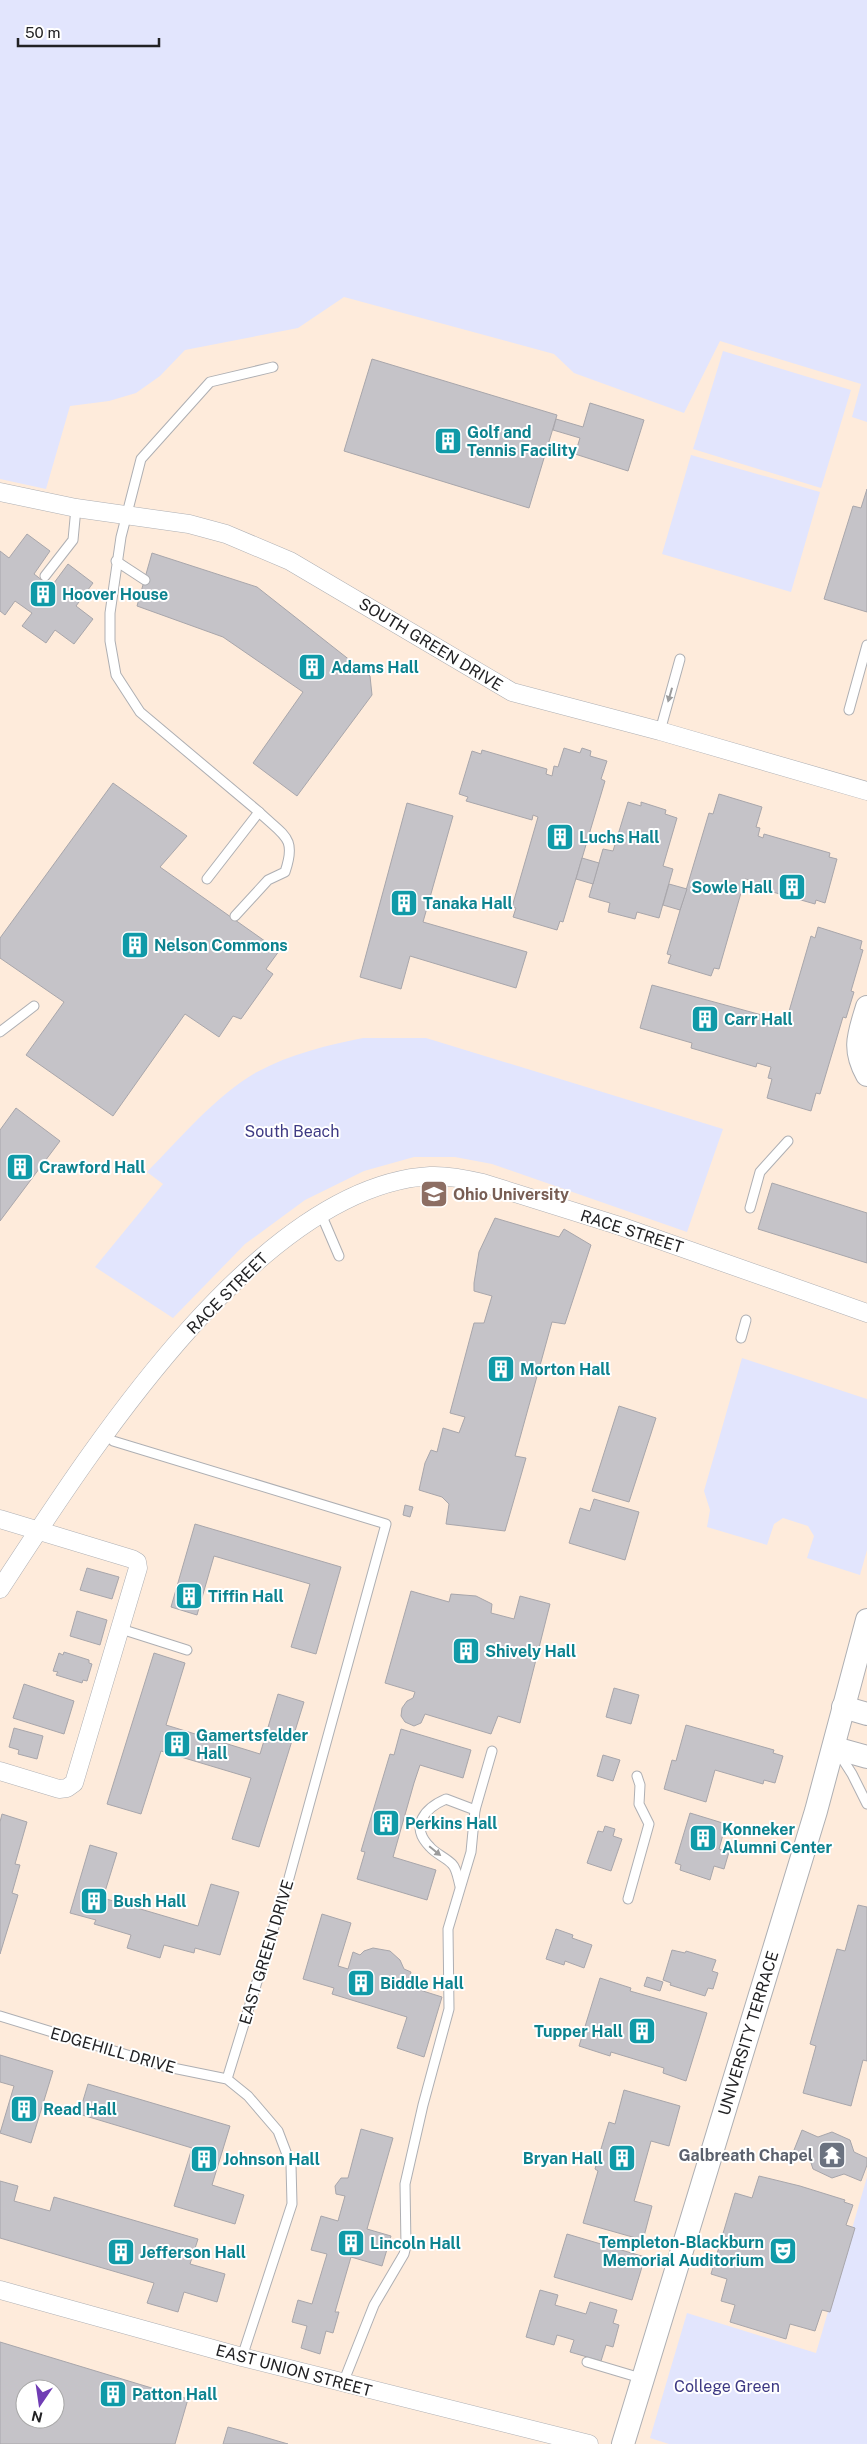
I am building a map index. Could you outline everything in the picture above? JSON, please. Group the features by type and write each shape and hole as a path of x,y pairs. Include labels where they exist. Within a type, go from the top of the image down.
{"street":[{"name":"SOUTH GREEN DRIVE","path":"0,492 76,508 189,524 226,534 290,561 512,692 660,731 867,792"},
{"path":"867,1007 857,1040 858,1052 867,1075"},
{"name":"RACE STREET","path":"0,1589 104,1436 202,1314 255,1262 321,1214 365,1192 396,1182 430,1176 466,1179 620,1226 867,1313"},
{"path":"0,1519 137,1562 138,1570 74,1783 67,1788 59,1789 0,1771"},
{"name":"UNIVERSITY TERRACE","path":"623,2444 835,1748 843,1707 867,1620"},
{"path":"843,1707 867,1714"},
{"path":"835,1748 867,1757"},
{"name":"EAST UNION STREET","path":"0,2290 242,2357 589,2444"}],"lane":[{"path":"235,916 268,880 285,872 291,856 290,844 259,812 140,712 123,688 112,661 110,613 116,561 142,459 210,382 272,367"},
{"path":"45,576 73,540 76,508"},
{"path":"116,561 145,580"},
{"path":"849,710 867,645"},
{"path":"660,731 680,659"},
{"path":"207,879 259,812"},
{"path":"0,1032 34,1006"},
{"path":"750,1208 760,1172 788,1141"},
{"path":"321,1214 339,1256"},
{"path":"741,1338 746,1320"},
{"name":"EAST GREEN DRIVE","path":"113,1442 386,1524 289,1878 227,2079"},
{"path":"121,1629 187,1650"},
{"path":"835,1748 852,1774 867,1804"},
{"path":"343,2383 374,2306 404,2254 406,2246 405,2184 422,2105 448,2009 448,1929 471,1852 475,1810 492,1751"},
{"path":"628,1899 649,1824 639,1804 640,1785 638,1776"},
{"path":"460,1886 454,1865 430,1848 422,1839 420,1827 424,1813 433,1805 446,1799 475,1810"},
{"name":"EDGEHILL DRIVE","path":"0,2016 163,2066 227,2079"},
{"path":"227,2079 248,2096 278,2131 291,2165 293,2185 292,2204 242,2357"},
{"path":"587,2362 644,2379"}],"shaded area":[{"name":"Ohio University","path":"0,0 867,0 867,2444 0,2444"}],"green space":[{"path":"0,0 867,0 867,422 852,417 861,384 720,341 684,413 574,373 554,354 344,297 298,328 185,350 160,376 136,393 109,401 70,406 46,489 0,479"},
{"path":"723,351 851,390 821,488 693,449"},
{"path":"691,455 820,492 791,592 662,554"},
{"name":"South Beach","path":"363,1038 426,1038 723,1129 687,1232 492,1164 455,1157 414,1157 364,1171 305,1200 245,1244 173,1318 95,1267 163,1184 147,1172 199,1118 227,1093 257,1072 283,1060 323,1047"},
{"path":"742,1358 867,1399 867,1550 860,1575 807,1558 814,1536 808,1526 783,1518 774,1524 767,1545 707,1527 710,1510 704,1491"},
{"name":"College Green","path":"867,2177 867,2444 669,2444 650,2438 687,2313 816,2353"}],"building":[{"name":"Golf and Tennis Facility","path":"372,359 557,415 529,508 344,451"},
{"path":"590,403 644,420 628,471 575,454 580,438 553,430 556,419 583,427"},
{"path":"867,489 867,612 824,599 853,506 861,508"},
{"name":"Hoover House","path":"27,534 50,551 34,574 51,587 68,564 93,583 76,606 93,619 74,644 55,630 46,643 22,626 32,613 15,601 5,615 0,611 0,551 9,558"},
{"name":"Adams Hall","path":"152,553 257,587 370,676 372,695 297,796 253,763 303,692 223,637 137,606"},
{"name":"Luchs Hall","path":"564,748 580,753 582,748 591,751 590,756 607,761 601,779 605,781 563,922 560,921 557,930 513,917 516,908 512,907 538,817 533,815 532,820 466,801 468,797 459,794 472,751 481,754 482,750 547,769 546,774 552,776 554,766 558,767"},
{"name":"Nelson Commons","path":"113,783 187,836 160,867 279,951 266,969 273,974 241,1019 233,1016 219,1037 185,1014 113,1116 26,1055 64,1002 0,958 0,938"},
{"name":"Sowle Hall","path":"719,794 762,807 756,827 760,828 758,836 763,838 764,834 830,853 829,857 837,859 825,903 816,900 815,904 748,885 750,880 745,879 719,969 714,968 711,976 668,963 671,955 667,954 709,813 713,814"},
{"path":"628,802 641,806 641,802 666,810 665,814 677,818 663,866 673,869 659,918 637,912 635,919 608,912 610,903 589,897 603,849 613,851"},
{"name":"Tanaka Hall","path":"407,803 453,816 423,922 527,952 516,988 410,956 401,989 360,977"},
{"path":"582,858 599,863 593,884 576,879"},
{"path":"669,884 687,889 680,910 663,905"},
{"name":"Carr Hall","path":"818,927 862,941 860,949 863,950 851,991 854,992 846,1018 843,1017 820,1094 816,1093 811,1111 767,1098 772,1079 768,1078 771,1067 757,1063 756,1067 691,1048 692,1043 640,1028 652,985 769,1017 768,1020 785,1025 811,936 815,938"},
{"name":"Crawford Hall","path":"16,1108 60,1141 0,1221 0,1130"},
{"path":"772,1183 867,1213 867,1263 758,1229"},
{"name":"Morton Hall","path":"495,1218 559,1237 564,1229 591,1245 565,1324 552,1322 515,1456 526,1458 505,1531 446,1524 449,1504 442,1497 419,1490 425,1463 431,1450 437,1452 443,1428 459,1433 465,1417 450,1413 474,1323 484,1323 492,1296 474,1291 474,1283 479,1252"},
{"path":"619,1406 656,1418 629,1502 592,1491"},
{"path":"594,1499 639,1512 625,1560 569,1543 580,1508 590,1511"},
{"path":"405,1505 413,1507 410,1517 403,1515"},
{"name":"Tiffin Hall","path":"195,1524 341,1567 316,1654 291,1647 310,1584 214,1556 197,1615 171,1607"},
{"path":"87,1568 119,1577 112,1599 80,1590"},
{"name":"Shively Hall","path":"411,1591 449,1602 451,1594 476,1596 492,1604 491,1613 514,1619 520,1596 550,1604 520,1723 498,1716 491,1734 425,1714 421,1723 414,1726 405,1722 401,1716 402,1708 407,1701 413,1698 415,1692 385,1683"},
{"path":"77,1611 107,1620 100,1645 70,1636"},
{"path":"64,1652 89,1660 89,1663 92,1664 87,1681 83,1680 82,1683 56,1675 58,1672 53,1671 59,1653 63,1655"},
{"name":"Gamertsfelder Hall","path":"154,1653 185,1663 166,1725 260,1754 278,1694 304,1702 259,1847 232,1839 251,1778 161,1751 141,1814 107,1804"},
{"path":"24,1684 74,1701 64,1734 13,1718"},
{"path":"614,1688 639,1695 631,1724 606,1717"},
{"path":"686,1725 774,1750 773,1753 783,1756 775,1783 764,1780 763,1784 715,1770 706,1802 664,1789 672,1760 676,1761"},
{"path":"14,1728 43,1736 37,1759 18,1754 19,1750 9,1747"},
{"name":"Perkins Hall","path":"401,1729 471,1750 463,1778 420,1765 414,1783 393,1857 436,1870 427,1900 357,1879 365,1852 361,1851 390,1754 394,1755"},
{"path":"603,1755 620,1760 613,1781 597,1776"},
{"name":"Konneker Alumni Center","path":"690,1813 726,1824 719,1849 729,1852 724,1869 714,1866 710,1880 680,1870 681,1865 675,1863"},
{"path":"2,1814 27,1822 15,1864 20,1865 12,1893 18,1895 0,1954 0,1822"},
{"path":"605,1826 615,1829 613,1836 622,1839 611,1871 587,1863 598,1831 603,1832"},
{"name":"Bush Hall","path":"90,1845 117,1853 103,1898 198,1926 211,1884 239,1892 220,1955 195,1948 194,1953 164,1945 160,1958 127,1948 131,1935 94,1924 96,1920 70,1913"},
{"path":"858,1905 867,1907 867,2061 863,2060 851,2106 803,2093 816,2046 810,2044 837,1949 845,1951"},
{"name":"Biddle Hall","path":"322,1914 351,1923 338,1966 348,1969 353,1952 360,1955 364,1951 373,1948 390,1951 400,1960 404,1969 411,1972 407,1986 442,1997 424,2057 397,2048 407,2017 332,1994 334,1988 303,1979"},
{"path":"556,1929 573,1935 572,1938 592,1945 584,1968 565,1961 564,1965 546,1959"},
{"path":"672,1950 685,1953 686,1951 716,1960 712,1971 718,1973 713,1989 708,1988 705,1996 670,1985 671,1983 663,1980"},
{"path":"647,1977 663,1982 660,1991 644,1986"},
{"name":"Tupper Hall","path":"600,1978 631,1988 630,1991 707,2013 686,2081 663,2073 664,2068 611,2052 610,2056 579,2046"},
{"name":"Read Hall","path":"0,2055 53,2071 31,2143 0,2133 14,2086 0,2082"},
{"name":"Johnson Hall","path":"88,2084 230,2126 212,2185 244,2195 235,2224 174,2206 192,2148 79,2114"},
{"name":"Bryan Hall","path":"624,2090 680,2106 669,2146 651,2141 634,2201 652,2206 643,2240 583,2223 598,2171 595,2169 609,2122 615,2124"},
{"name":"Lincoln Hall","path":"361,2129 393,2138 367,2229 391,2236 382,2266 351,2257 335,2312 339,2312 333,2333 326,2331 320,2354 301,2348 307,2326 292,2322 298,2300 312,2304 327,2254 311,2250 321,2216 338,2221 345,2196 336,2194 335,2186 341,2178 348,2178"},
{"name":"Galbreath Chapel","path":"802,2130 818,2137 832,2132 850,2140 854,2152 867,2158 867,2165 861,2181 844,2174 832,2178 813,2169 809,2157 794,2150"},
{"name":"Templeton-Blackburn Memorial Auditorium","path":"759,2176 800,2186 845,2200 844,2202 853,2205 846,2225 855,2228 830,2312 822,2310 815,2331 790,2324 786,2339 730,2322 735,2305 721,2301 727,2279 711,2274 735,2193 752,2198"},
{"name":"Jefferson Hall","path":"0,2181 18,2186 14,2201 50,2211 54,2197 198,2239 190,2264 225,2274 217,2302 184,2292 178,2312 147,2303 154,2283 0,2238"},
{"path":"567,2234 645,2257 632,2300 554,2277"},
{"path":"540,2290 558,2295 555,2305 586,2314 590,2302 617,2310 613,2323 619,2325 613,2347 606,2345 601,2361 570,2352 574,2340 557,2335 554,2345 526,2337"},
{"name":"Patton Hall","path":"0,2342 188,2399 175,2444 0,2444"},
{"path":"228,2427 247,2432 288,2444 223,2444"}],"place":[{"name":"Golf and Tennis Facility","path":"448,441"},
{"name":"Hoover House","path":"43,594"},
{"name":"Adams Hall","path":"312,667"},
{"name":"Luchs Hall","path":"560,837"},
{"name":"Sowle Hall","path":"792,887"},
{"name":"Tanaka Hall","path":"404,903"},
{"name":"Nelson Commons","path":"135,945"},
{"name":"Carr Hall","path":"705,1019"},
{"name":"Crawford Hall","path":"20,1167"},
{"name":"Ohio University","path":"434,1194"},
{"name":"Morton Hall","path":"501,1369"},
{"name":"Tiffin Hall","path":"189,1596"},
{"name":"Shively Hall","path":"466,1651"},
{"name":"Gamertsfelder Hall","path":"177,1744"},
{"name":"Perkins Hall","path":"386,1823"},
{"name":"Konneker Alumni Center","path":"703,1838"},
{"name":"Bush Hall","path":"94,1901"},
{"name":"Biddle Hall","path":"361,1983"},
{"name":"Tupper Hall","path":"642,2031"},
{"name":"Read Hall","path":"24,2109"},
{"name":"Galbreath Chapel","path":"832,2155"},
{"name":"Bryan Hall","path":"622,2158"},
{"name":"Johnson Hall","path":"204,2159"},
{"name":"Lincoln Hall","path":"351,2243"},
{"name":"Templeton-Blackburn Memorial Auditorium","path":"783,2251"},
{"name":"Jefferson Hall","path":"121,2252"},
{"name":"Patton Hall","path":"113,2394"}]}
